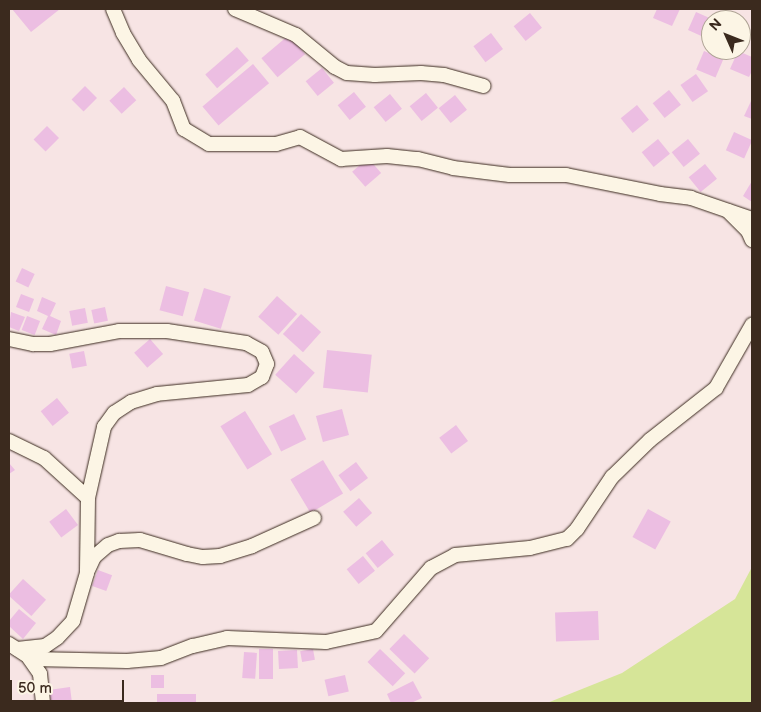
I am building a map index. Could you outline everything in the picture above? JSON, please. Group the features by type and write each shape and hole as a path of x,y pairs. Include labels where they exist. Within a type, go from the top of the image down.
{"street":[{"path":"113,9 123,33 139,60 173,101 184,130 210,144 276,144 300,137 341,159 361,156 387,156 418,160 453,168 510,175 566,175 660,194 691,198 752,218"},
{"path":"235,9 296,35 335,67 347,73 375,75 421,73 444,75 484,86"},
{"path":"726,209 748,231 752,240"},
{"path":"29,658 69,661 126,661 161,658 193,646 227,638 326,642 376,631 431,568 455,554 530,548 567,539 577,529 612,476 650,440 716,388 752,325"},
{"path":"9,339 33,344 50,344 119,331 152,330 246,343 255,347 266,358 267,367 262,377 248,386 157,394 121,407 104,427 88,498 87,573"},
{"path":"9,441 44,458 88,498"},
{"path":"13,646 45,646 67,630 76,612 87,573 94,557 108,545 119,541 140,540 202,557 220,556 252,546 314,518"},
{"path":"13,646 29,658 40,674 43,703"}],"green space":[{"path":"752,567 752,703 547,703 622,673 735,599"}],"building":[{"path":"12,9 60,9 31,32"},
{"path":"657,9 680,9 672,26 653,18"},
{"path":"696,12 701,14 701,36 688,30"},
{"path":"530,13 542,28 526,41 514,26"},
{"path":"491,33 503,49 485,62 473,46"},
{"path":"289,35 305,54 277,77 261,58"},
{"path":"237,47 249,61 217,88 205,75"},
{"path":"752,57 752,71 749,77 730,69 734,60 751,60"},
{"path":"701,58 701,60 723,60 716,78 696,69"},
{"path":"253,64 269,83 219,126 202,106"},
{"path":"322,68 334,83 318,96 306,81"},
{"path":"696,74 708,91 692,102 680,85"},
{"path":"85,86 97,98 84,111 72,99"},
{"path":"124,87 136,100 122,114 109,101"},
{"path":"669,90 681,105 665,118 653,103"},
{"path":"354,92 366,107 350,120 338,105"},
{"path":"426,93 438,108 422,121 410,106"},
{"path":"390,94 402,109 386,122 374,107"},
{"path":"455,95 467,110 451,123 439,108"},
{"path":"752,99 752,119 744,116"},
{"path":"637,105 649,120 633,133 621,118"},
{"path":"47,126 59,138 46,151 34,139"},
{"path":"734,132 752,140 744,158 726,150"},
{"path":"658,139 670,154 654,167 642,152"},
{"path":"688,139 700,154 684,167 672,152"},
{"path":"368,158 381,173 365,187 352,172"},
{"path":"705,164 717,179 701,192 689,177"},
{"path":"752,181 752,202 743,196"},
{"path":"22,268 35,274 28,288 16,282"},
{"path":"166,286 189,292 183,316 160,310"},
{"path":"204,288 231,296 221,329 194,321"},
{"path":"21,294 34,299 29,312 16,307"},
{"path":"277,296 297,314 278,335 258,317"},
{"path":"42,297 56,303 50,316 61,321 56,335 42,329 48,316 37,311"},
{"path":"105,307 108,321 94,324 91,310"},
{"path":"85,308 88,323 72,326 69,311"},
{"path":"11,312 25,317 19,331 9,327"},
{"path":"301,314 321,332 303,352 283,334"},
{"path":"27,316 40,321 35,335 22,330"},
{"path":"150,339 163,354 147,368 134,353"},
{"path":"327,350 372,355 368,392 323,388"},
{"path":"84,351 87,366 72,369 69,354"},
{"path":"294,354 315,373 296,394 275,375"},
{"path":"57,398 69,413 53,426 41,411"},
{"path":"342,409 349,435 323,442 316,416"},
{"path":"245,411 272,454 247,470 220,426"},
{"path":"294,414 306,439 281,451 269,426"},
{"path":"456,425 468,441 451,454 439,438"},
{"path":"323,460 343,493 311,513 290,480"},
{"path":"356,462 368,478 350,491 338,475"},
{"path":"9,463 15,470 9,474"},
{"path":"359,498 372,513 356,527 343,512"},
{"path":"66,509 78,525 61,538 49,522"},
{"path":"648,509 671,522 655,550 632,537"},
{"path":"382,540 394,555 378,568 366,553"},
{"path":"363,556 375,571 359,584 347,569"},
{"path":"98,570 112,575 106,591 92,586"},
{"path":"23,579 46,600 31,616 9,596"},
{"path":"19,609 36,623 23,639 9,626 9,621"},
{"path":"598,611 599,640 556,641 555,613"},
{"path":"404,634 429,658 415,673 389,649"},
{"path":"259,649 273,649 273,679 259,679"},
{"path":"313,649 315,660 302,662 300,651"},
{"path":"380,649 405,673 393,686 367,662"},
{"path":"297,650 298,668 279,669 278,651"},
{"path":"244,652 257,653 255,679 242,678"},
{"path":"151,675 164,675 164,688 151,688"},
{"path":"345,675 349,692 328,696 325,680"},
{"path":"413,681 422,698 411,703 391,703 387,694"},
{"path":"70,687 72,703 51,703 49,690"},
{"path":"157,694 196,694 196,703 157,703"}]}
